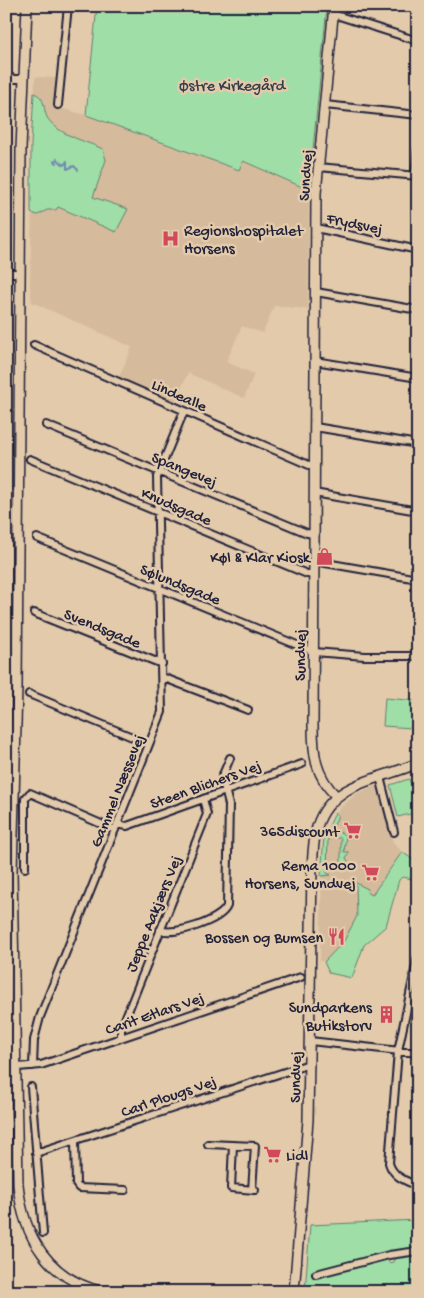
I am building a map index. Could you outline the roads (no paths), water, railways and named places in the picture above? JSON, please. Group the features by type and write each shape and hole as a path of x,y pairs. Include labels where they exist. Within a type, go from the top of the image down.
{"street":[{"path":"27,6 21,150 21,274 10,844 11,1068 18,1184 24,1220 34,1243 59,1270 79,1283 104,1292"},
{"path":"58,105 68,10"},
{"path":"334,10 418,41"},
{"name":"Sundvej","path":"294,1292 307,1134 312,869 315,833 324,812 336,796 320,776 314,757 316,228 318,168 334,10"},
{"path":"6,76 12,79 24,79"},
{"path":"325,105 418,115"},
{"path":"318,168 416,176 418,149"},
{"name":"Frydsvej","path":"316,228 418,250"},
{"path":"6,272 21,274"},
{"path":"316,292 418,310"},
{"name":"Lindealle","path":"34,345 309,465 314,465"},
{"path":"315,362 418,378"},
{"path":"158,472 184,411"},
{"name":"Spangevej","path":"46,425 314,534"},
{"path":"315,426 418,444"},
{"name":"Knudsgade","path":"30,458 307,574 314,574"},
{"name":"Gammel Næssevej","path":"34,1066 34,1040 37,1024 163,707 158,472"},
{"path":"314,493 418,511"},
{"name":"Sølundsgade","path":"37,538 314,652 418,656"},
{"path":"314,561 418,580"},
{"name":"Svendsgade","path":"34,613 162,664"},
{"path":"162,677 248,710"},
{"path":"29,694 149,744"},
{"path":"160,930 173,932 217,918 225,910 228,902 229,809 222,777 230,758"},
{"path":"336,796 360,782 418,763"},
{"name":"Steen Blichers Vej","path":"116,827 127,826 302,764"},
{"path":"380,777 394,832"},
{"path":"25,868 25,799 30,793 116,827"},
{"name":"Jeppe Aakjærs Vej","path":"121,1038 121,1029 207,814 204,799"},
{"path":"418,956 398,1050 389,1163 390,1169 400,1178 418,1186"},
{"name":"Carit Etlars Vej","path":"11,1068 34,1066 301,977"},
{"path":"310,1041 418,1053"},
{"name":"Carl Plougs Vej","path":"36,1153 309,1064"},
{"path":"31,1087 43,1233"},
{"path":"75,1141 76,1184 79,1188 125,1190"},
{"path":"208,1144 232,1145 255,1146 254,1190 231,1188 232,1145"},
{"path":"316,1274 388,1255 418,1251"}],"waterway":[{"path":"55,161 57,163 54,161 57,159 64,165 67,161 67,169 74,166 78,170"}],"place":[{"name":"Regionshospitalet Horsens","path":"170,238"},
{"name":"Køl & Klar Kiosk","path":"324,556"},
{"name":"365discount","path":"353,830"},
{"name":"Rema 1000 Horsens, Sundvej","path":"370,873"},
{"name":"Bossen og Bumsen","path":"337,936"},
{"name":"Sundparkens Butikstorv","path":"386,1015"},
{"name":"Lidl","path":"272,1154"}],"park label":[{"name":"Østre Kirkegård","path":"232,84"}]}
